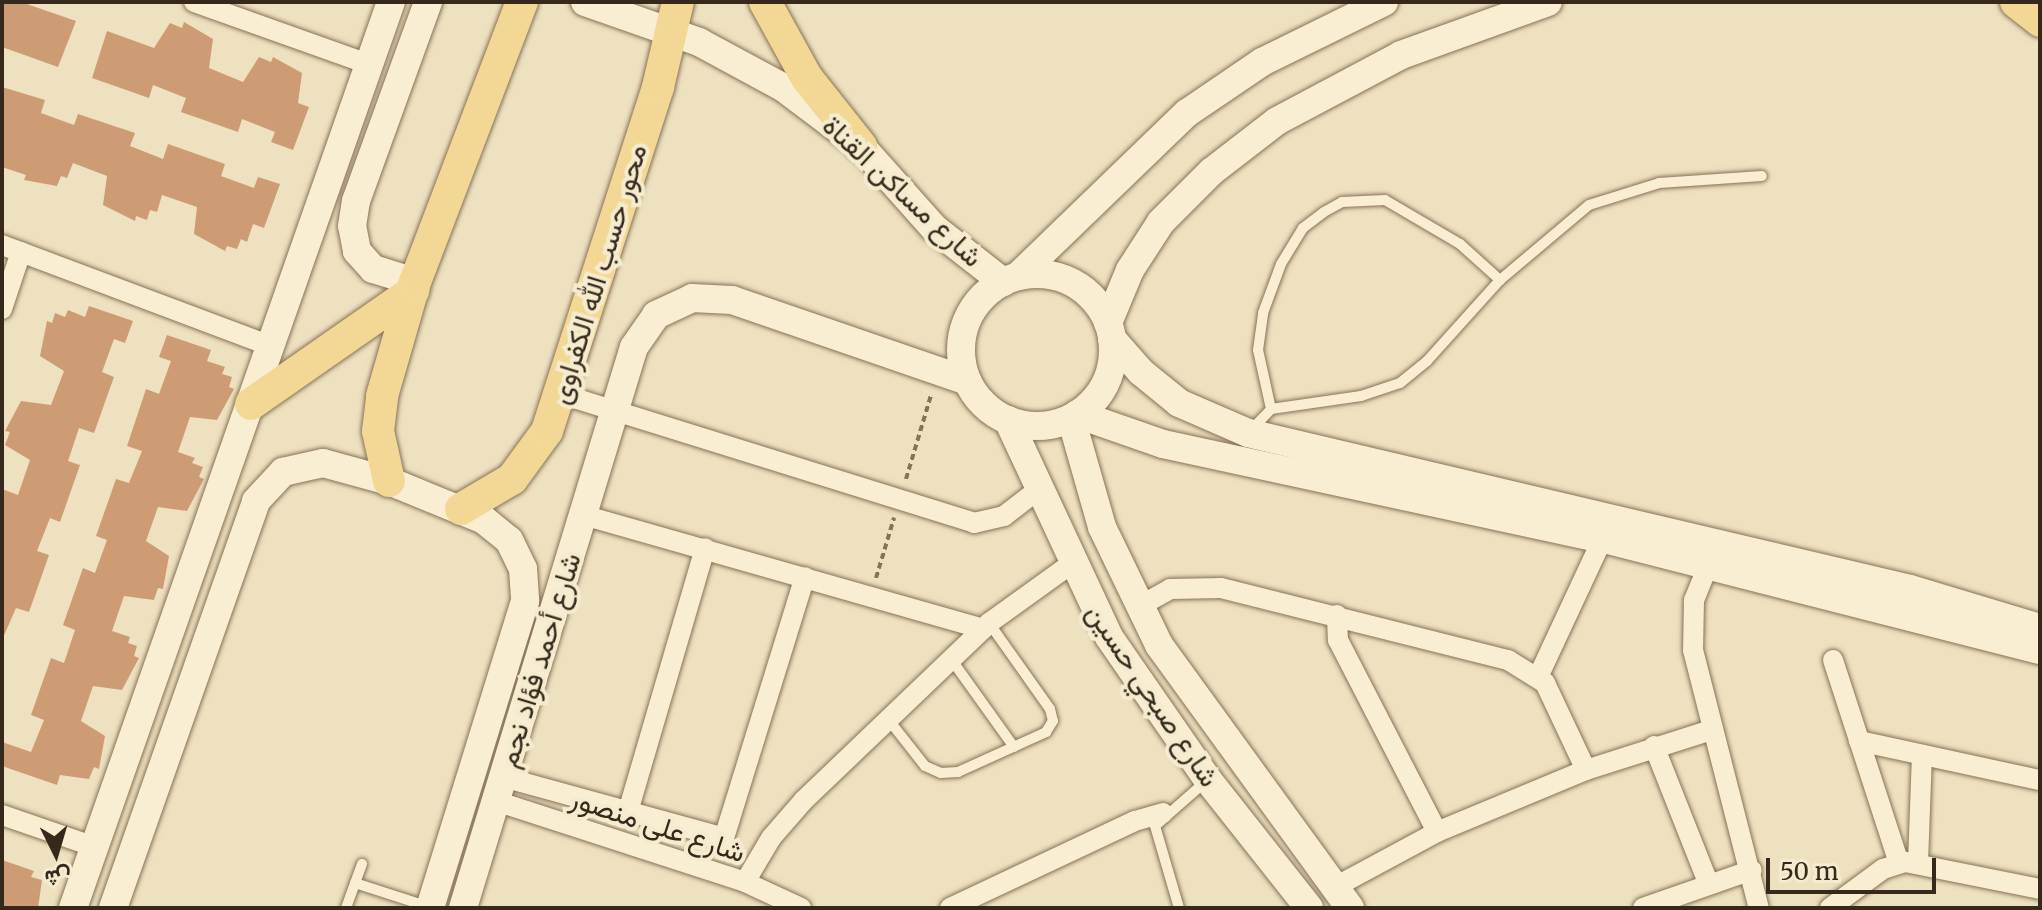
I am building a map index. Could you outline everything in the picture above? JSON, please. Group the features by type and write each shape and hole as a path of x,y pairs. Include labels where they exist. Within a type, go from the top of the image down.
{"main road":[{"path":"389,481 380,448 379,413 414,286 522,2"},
{"path":"765,2 807,78 861,146"},
{"path":"2016,2 2040,21"},
{"name":"محور حسب الله الكفراوى","path":"461,509 497,491 526,464 547,431 658,87 674,16"},
{"path":"251,404 414,286"}],"street":[{"path":"194,2 368,64"},
{"path":"73,908 391,2"},
{"path":"414,286 373,269 357,251 352,226 428,2"},
{"name":"شارع مساكن القناة","path":"585,2 674,16 784,88 861,146 934,228 1011,279"},
{"path":"967,381 963,332 977,303 1011,279 1187,113 1274,55 1384,2"},
{"path":"615,411 643,330 664,310 692,298 732,300 928,363 967,381 984,404 1008,420 1040,425 1074,416 1102,389 1113,356 1110,331 1130,270 1161,222 1211,172 1277,121 1401,55 1548,2"},
{"path":"2,309 12,248 270,346"},
{"path":"1011,279 1050,275 1079,286 1141,372 1179,403 1248,433 1713,554 2040,650"},
{"path":"561,394 974,523 1004,516 1039,489"},
{"name":"شارع أحمد فؤاد نجم","path":"463,908 615,411"},
{"path":"1074,416 1112,430 1190,451 1607,528"},
{"name":"شارع صبحي حسين","path":"1074,416 1089,491 1138,607 1182,682 1342,898"},
{"name":"شارع صبحي حسين","path":"1008,420 1071,564 1116,648 1208,780 1309,908"},
{"name":"شارع أحمد فؤاد نجم","path":"113,908 263,490 283,472 309,463 336,465 389,481 461,509 509,540 523,569 525,601 430,908"},
{"path":"583,515 986,626"},
{"path":"1539,675 1607,528"},
{"path":"627,815 705,548"},
{"path":"1713,554 1910,589 2040,628"},
{"path":"1713,554 1694,600 1691,634 1711,730 1752,870 1759,908"},
{"path":"745,882 787,818 888,719 986,626 1071,564"},
{"path":"500,789 627,815 716,840 727,835 805,577"},
{"path":"1138,607 1170,589 1202,586 1337,615 1508,660 1539,675 1557,702 1586,770"},
{"path":"1337,615 1338,640 1437,832"},
{"path":"1833,660 1859,741 1908,863"},
{"path":"1342,898 1437,832 1586,770 1711,730"},
{"path":"1859,741 2040,780"},
{"path":"1654,746 1709,885"},
{"path":"1908,863 1922,755"},
{"name":"شارع على منصور","path":"500,789 745,882 801,908"},
{"path":"950,908 1135,821 1163,813"},
{"path":"2,815 95,847"},
{"path":"1830,908 1908,863 2040,889"},
{"path":"1643,908 1752,870"}],"lane":[{"path":"1248,433 1271,409 1361,396 1400,383 1427,361 1500,280 1557,227 1612,196 1659,183 1762,176"},
{"path":"1271,409 1258,350 1263,313 1281,264 1303,228 1324,212 1353,200 1385,200 1460,244 1500,280"},
{"path":"888,719 925,766 941,773 958,772 1046,732 1053,715 986,626"},
{"path":"951,659 1014,747"},
{"path":"1179,908 1154,833 1163,813 1208,780"},
{"path":"346,908 362,864"},
{"path":"355,883 430,908"}],"building":[{"path":"2,2 21,2 76,21 58,67 2,47"},
{"path":"184,22 213,39 209,68 243,82 259,57 271,62 273,57 302,73 298,103 309,107 293,150 271,142 275,132 242,119 238,132 181,112 186,98 153,85 149,98 92,78 107,31 154,48 170,23 182,28"},
{"path":"2,87 45,100 41,113 74,125 78,114 135,133 130,146 163,159 168,144 225,164 221,176 254,188 258,177 280,184 264,228 253,224 247,242 241,239 237,249 227,246 225,251 194,234 197,207 162,195 157,212 150,210 147,220 136,216 135,221 103,205 107,176 73,163 67,178 61,176 57,186 24,180 26,175 2,167"},
{"path":"89,306 133,321 125,343 114,339 102,372 114,377 94,433 79,428 68,461 80,465 60,522 50,518 37,551 49,555 29,612 16,608 2,640 2,489 18,495 30,460 5,445 10,432 5,431 21,401 51,405 64,371 40,356 47,321 52,323 55,313 65,317 68,310 85,317"},
{"path":"167,335 211,350 207,361 225,367 222,374 232,377 229,387 234,389 217,420 190,417 178,452 195,458 192,463 203,467 199,477 204,479 187,511 158,507 146,541 169,556 163,589 158,588 154,600 124,596 112,631 130,637 128,643 137,646 134,656 139,658 122,690 93,686 81,721 105,736 99,769 94,767 89,779 60,775 57,785 2,766 2,742 31,752 44,720 31,715 51,658 64,663 75,630 63,625 83,568 95,573 107,540 96,536 116,479 129,483 142,451 127,446 146,389 159,394 171,361 159,357"},
{"path":"2,860 34,871 31,877 42,880 38,908 2,908"}]}
